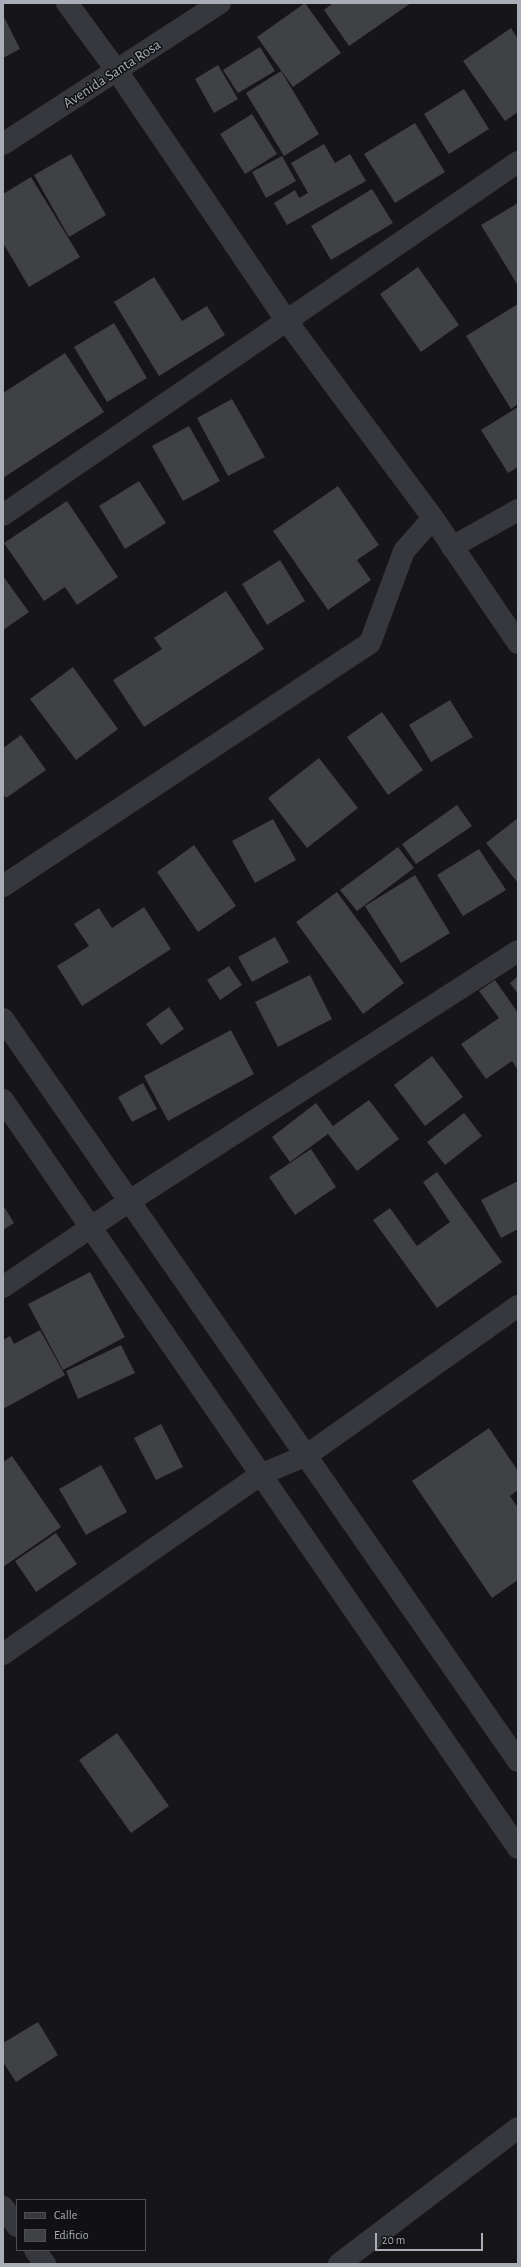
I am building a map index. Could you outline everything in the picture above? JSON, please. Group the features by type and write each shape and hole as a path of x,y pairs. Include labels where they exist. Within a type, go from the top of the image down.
{"street":[{"path":"67,3 117,71 286,320 433,518 518,643"},
{"name":"Avenida Santa Rosa","path":"3,144 220,3"},
{"path":"3,515 518,162"},
{"path":"452,547 518,510"},
{"path":"3,886 370,643 404,551 433,518"},
{"path":"3,1287 92,1229 128,1202 518,951"},
{"path":"3,1020 128,1202 307,1455 518,1761"},
{"path":"3,1100 518,1848"},
{"path":"3,1654 260,1475 307,1455 518,1306"},
{"path":"339,2264 518,2128"},
{"path":"3,2207 16,2225"},
{"path":"36,2251 45,2264"}],"building":[{"path":"305,3 341,53 293,87 257,37"},
{"path":"333,3 411,3 349,46 324,10"},
{"path":"3,15 20,49 3,58"},
{"path":"511,28 518,39 518,112 505,121 463,61"},
{"path":"260,47 275,71 238,93 223,70"},
{"path":"218,65 238,99 214,113 195,79"},
{"path":"281,71 319,134 284,156 246,93"},
{"path":"464,89 489,129 449,154 424,114"},
{"path":"252,114 277,154 245,174 220,134"},
{"path":"415,123 445,172 395,203 364,154"},
{"path":"324,144 335,163 350,154 366,181 287,225 274,203 295,190 299,198 308,193 291,163"},
{"path":"71,154 106,215 69,237 34,175"},
{"path":"282,156 296,181 266,198 252,172"},
{"path":"31,177 80,257 29,287 3,243 3,194"},
{"path":"372,189 393,223 331,260 311,226"},
{"path":"518,203 518,284 517,284 481,225"},
{"path":"418,267 459,325 421,352 380,294"},
{"path":"154,277 182,321 207,306 225,335 159,376 114,302"},
{"path":"518,304 518,404 511,409 466,336"},
{"path":"114,323 147,378 107,402 74,347"},
{"path":"65,353 104,412 3,478 3,393"},
{"path":"232,399 265,457 228,476 197,418"},
{"path":"518,407 518,467 508,473 481,430"},
{"path":"189,426 220,481 183,501 152,446"},
{"path":"139,481 166,523 125,549 99,506"},
{"path":"338,486 379,545 357,560 371,580 328,610 273,531"},
{"path":"67,501 118,577 77,605 65,587 44,601 4,543"},
{"path":"280,560 305,601 267,625 242,584"},
{"path":"3,576 29,612 3,630"},
{"path":"226,591 264,649 144,727 113,680 162,649 154,638"},
{"path":"73,667 118,729 76,760 30,699"},
{"path":"450,700 473,737 431,762 409,725"},
{"path":"382,712 423,770 388,795 347,737"},
{"path":"21,735 46,770 6,798 3,794 3,748"},
{"path":"319,758 358,808 307,848 268,798"},
{"path":"457,805 472,826 416,864 402,844"},
{"path":"518,818 518,883 486,843"},
{"path":"273,819 296,860 255,883 232,841"},
{"path":"194,845 236,906 198,932 157,872"},
{"path":"398,847 414,868 357,911 340,890"},
{"path":"479,849 506,890 463,916 437,875"},
{"path":"415,875 450,933 401,963 365,906"},
{"path":"337,892 404,983 363,1014 296,922"},
{"path":"144,907 171,949 82,1006 57,966 89,946 74,924 99,908 112,928"},
{"path":"275,937 289,962 252,982 238,957"},
{"path":"229,966 242,985 220,1000 207,980"},
{"path":"310,975 332,1019 278,1047 255,1002"},
{"path":"518,976 518,994 510,983"},
{"path":"495,980 518,1013 518,1070 512,1061 486,1079 461,1044 499,1018 479,991"},
{"path":"169,1007 184,1029 161,1045 146,1024"},
{"path":"231,1030 254,1074 168,1121 144,1076"},
{"path":"432,1056 463,1097 425,1126 394,1085"},
{"path":"143,1083 157,1109 132,1122 118,1097"},
{"path":"369,1100 399,1139 357,1171 328,1134 290,1162 272,1137 316,1103 333,1126"},
{"path":"464,1113 482,1136 445,1165 427,1142"},
{"path":"311,1149 336,1187 295,1215 269,1177"},
{"path":"437,1172 502,1262 437,1308 373,1220 390,1208 417,1246 450,1222 423,1182"},
{"path":"518,1181 518,1229 501,1238 481,1200"},
{"path":"3,1205 14,1223 3,1230"},
{"path":"90,1272 125,1337 63,1370 28,1304"},
{"path":"40,1330 65,1375 3,1409 3,1340 10,1336 14,1344"},
{"path":"121,1345 135,1373 78,1399 66,1371"},
{"path":"161,1424 183,1467 156,1480 134,1438"},
{"path":"489,1428 518,1471 518,1490 510,1496 518,1508 518,1580 492,1598 412,1481"},
{"path":"12,1456 61,1527 3,1567 3,1462"},
{"path":"101,1465 127,1512 86,1535 59,1489"},
{"path":"56,1533 77,1564 36,1592 15,1561"},
{"path":"117,1733 169,1806 131,1833 79,1760"},
{"path":"38,2022 58,2055 16,2082 3,2062 3,2043"}]}
